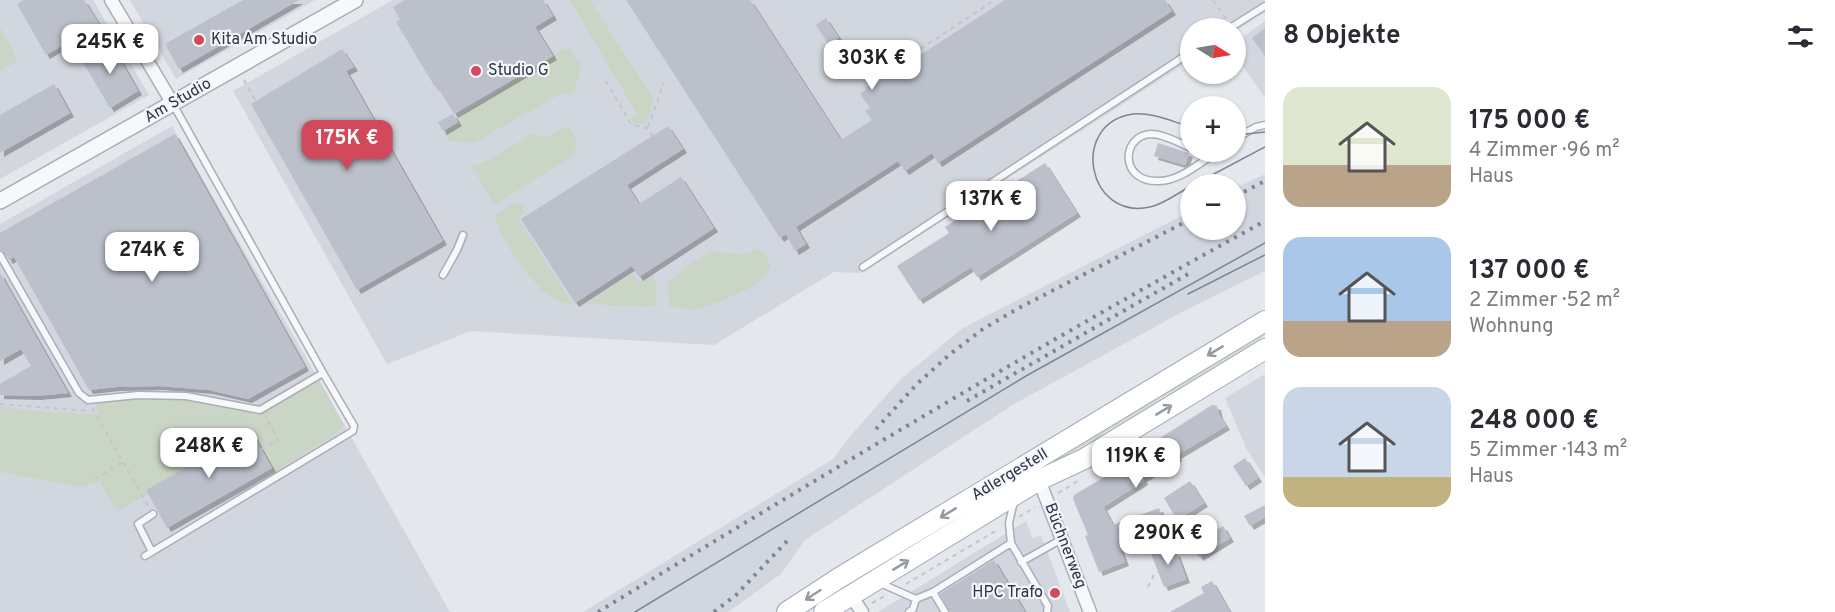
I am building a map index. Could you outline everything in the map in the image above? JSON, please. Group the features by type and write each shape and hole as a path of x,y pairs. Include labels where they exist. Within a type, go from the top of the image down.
{"main road":[{"name":"Adlergestell","path":"824,612 853,599 1265,321"},
{"name":"Adlergestell","path":"787,612 853,599 874,580 1040,480 1084,459 1265,349"}],"street":[{"path":"111,0 173,104"},
{"name":"Am Studio","path":"0,201 355,0"},
{"name":"Büchnerweg","path":"1040,480 1090,612"}],"lane":[{"path":"1246,18 1265,6"},
{"path":"862,267 1180,59"},
{"path":"145,556 353,431 354,426 173,104"},
{"path":"1246,134 1265,125"},
{"path":"1180,144 1148,135 1135,141 1128,160 1131,169 1141,177 1158,182 1172,179 1201,162"},
{"path":"443,275 463,235"},
{"path":"0,255 79,393 88,400 138,395 186,396 260,410 323,373"},
{"path":"1015,495 1009,523 1011,543 1048,606 1047,612"},
{"path":"152,552 138,524 153,514"},
{"path":"1021,562 1062,540"},
{"path":"874,580 896,589 905,596 916,599 933,592 1011,543"},
{"path":"933,592 945,612"},
{"path":"909,612 913,609 916,599"}],"path":[{"path":"865,89 869,87 867,84 958,27 996,0"},
{"path":"1213,0 1225,18"},
{"path":"237,67 256,101"},
{"path":"606,81 631,124 647,128 653,136"},
{"path":"647,128 664,82"},
{"path":"88,400 153,514"},
{"path":"0,404 94,411"},
{"path":"261,450 278,440 262,409"},
{"path":"95,479 123,462"},
{"path":"853,599 896,589 1078,481"},
{"path":"1148,587 1158,572"}],"shaded area":[{"path":"0,0 93,0 149,95 0,179"},
{"name":"Kita Am Studio","path":"130,0 315,0 176,79"},
{"path":"393,0 1265,0 1265,12 1246,24 1246,18 1180,18 1180,67 861,273 834,272 714,345 471,331 387,364 233,91"},
{"path":"1265,21 1265,98 1246,70 1246,35"},
{"path":"172,126 450,612 0,612 0,224"},
{"path":"1265,174 1265,271 1184,311 1014,404 805,540 781,574 728,612 583,612 833,459 851,435 902,378 963,328 1180,217 1180,240 1246,240 1246,183"},
{"path":"1265,374 1265,477 1247,450 1225,398"},
{"path":"1026,521 1033,539 1041,535 1070,612 878,612"}],"green space":[{"path":"570,0 590,0 654,100 645,124 634,123 631,118 637,114"},
{"path":"0,27 18,61 0,71"},
{"path":"564,49 570,49 581,67 574,91 568,94 562,93 474,143 449,141 444,133 462,123 458,117"},
{"path":"569,126 578,144 574,150 575,154 495,205 471,166 483,163 532,134 544,138"},
{"path":"514,203 526,207 522,210 525,213 518,218 574,306 553,298 540,288 508,246 495,215"},
{"path":"759,249 763,251 771,266 764,278 750,288 724,300 693,310 669,306 668,282 710,252 744,254"},
{"path":"632,273 639,282 652,275 657,285 655,307 586,304"},
{"path":"1265,329 1265,335 861,580 858,576"},
{"path":"317,376 344,425 333,436 274,472 250,431 147,490 148,494 118,511 99,481 81,487 0,472 0,406 22,410 100,415 95,404 138,395 186,396 260,410"}],"building":[{"path":"24,0 84,0 99,24 46,55 17,4"},
{"path":"243,0 299,0 179,69 165,44"},
{"name":"Studio G","path":"405,0 543,0 553,16 535,27 553,56 454,114 396,22 400,20 393,7"},
{"path":"626,0 750,0 841,140 872,120 865,111 870,108 860,94 1005,0 1165,0 1172,11 938,163 932,153 905,171 898,161 796,227 806,244 795,251 786,234 780,238"},
{"path":"826,18 839,38 829,45 816,25"},
{"path":"1265,28 1265,56 1252,38"},
{"path":"110,42 138,91 110,108 81,59"},
{"path":"342,49 354,67 346,71 443,241 357,290 251,104"},
{"path":"54,84 70,113 0,153 0,115"},
{"path":"453,114 458,122 443,131 438,122"},
{"path":"668,126 683,149 627,185 639,204 681,177 714,228 639,277 632,266 575,303 521,219"},
{"path":"175,134 305,367 248,399 209,390 159,386 89,390 14,257 9,260 0,250 0,233"},
{"path":"1158,143 1180,150 1180,162 1186,162 1185,165 1154,156"},
{"path":"1045,163 1077,213 977,277 971,267 919,300 897,266 949,233 945,227"},
{"path":"0,273 68,393 37,396 0,395 0,384 31,366 21,349 0,361"},
{"path":"1212,405 1217,406 1219,415 1226,426 1177,455 1178,457 1143,478 1144,481 1103,507 1113,525 1159,508 1165,523 1117,541 1125,562 1099,572 1085,536 1088,535 1073,499 1074,495 1132,461 1131,459 1158,442 1157,440"},
{"path":"251,431 272,468 167,528 146,490"},
{"path":"1245,458 1258,478 1246,486 1233,466"},
{"path":"1190,481 1204,503 1177,520 1164,498"},
{"path":"1265,505 1265,517 1250,526 1244,516"},
{"path":"1223,526 1230,538 1199,557 1192,545"},
{"path":"1166,545 1170,554 1176,552 1186,579 1164,587 1150,551"},
{"path":"994,560 1025,612 950,612 940,594"},
{"path":"1212,581 1230,612 1170,612 1204,593 1201,587"}],"tram line":[{"path":"1180,124 1155,116 1133,114 1113,121 1100,134 1094,151 1094,169 1100,186 1112,200 1129,207 1150,207 1180,193"},
{"path":"1246,134 1265,132"},
{"path":"1214,174 1265,147"},
{"path":"635,612 1026,376 1265,243"},
{"path":"1188,294 1265,255"}],"railway":[{"path":"1246,191 1265,181"},
{"path":"598,612 929,413 1265,221"},
{"path":"876,429 916,385 949,355 983,329 1180,225"},
{"path":"967,401 1188,274"},
{"path":"714,612 736,595 788,540"}],"place":[{"name":"Kita Am Studio","path":"199,40"},
{"name":"Studio G","path":"476,71"},
{"name":"HPC Trafo","path":"1055,593"}]}
